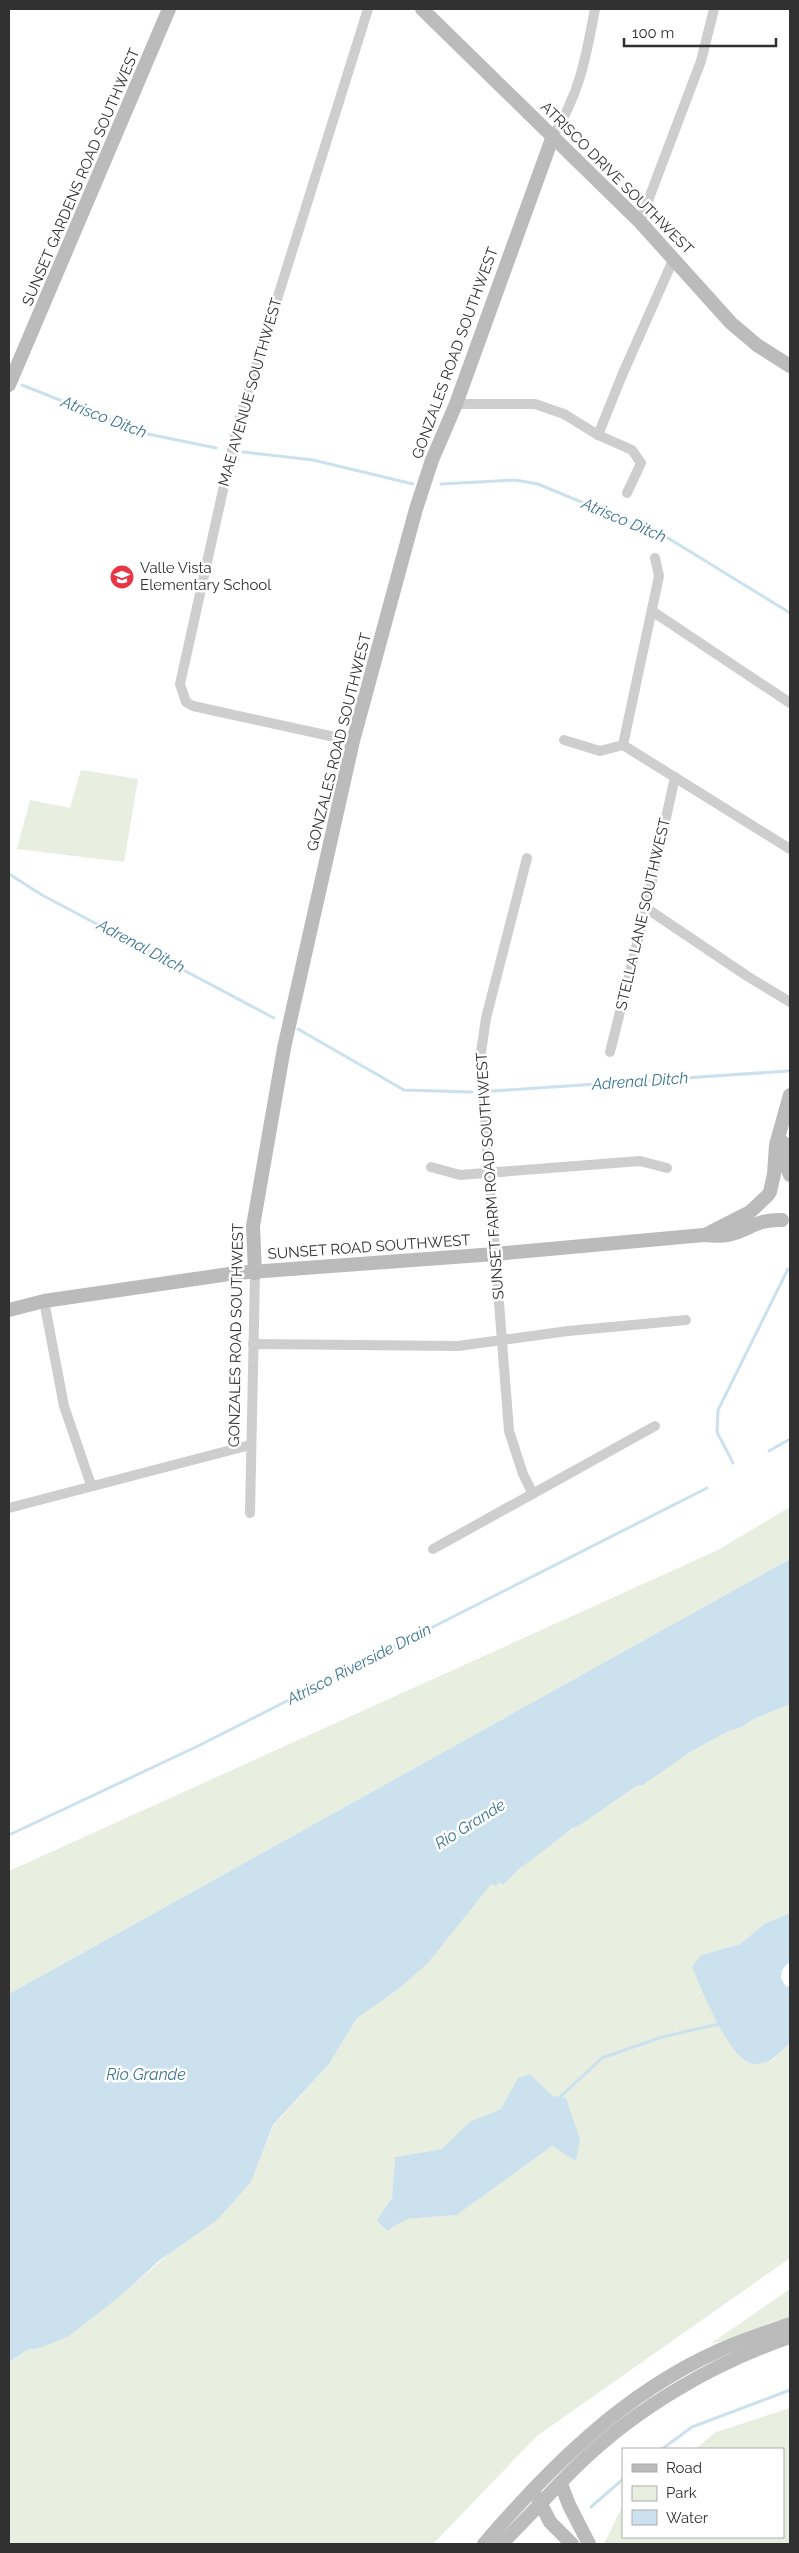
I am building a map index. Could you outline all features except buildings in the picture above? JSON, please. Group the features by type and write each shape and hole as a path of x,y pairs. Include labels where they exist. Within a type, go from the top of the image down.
{"street":[{"name":"SUNSET GARDENS ROAD SOUTHWEST","path":"9,385 169,9"},
{"name":"MAE AVENUE SOUTHWEST","path":"353,741 200,708 186,702 180,684 237,427 368,9"},
{"name":"ATRISCO DRIVE SOUTHWEST","path":"422,9 640,222 732,322 757,345 790,366"},
{"name":"GONZALES ROAD SOUTHWEST","path":"250,1513 255,1273 254,1226 284,1048 353,741 416,509 432,460 456,404 553,136 564,119 584,69 595,9"},
{"path":"640,222 701,60 714,9"},
{"path":"598,435 674,258"},
{"path":"456,404 535,404 564,414 598,435 632,450 640,463 627,493"},
{"path":"623,745 659,576 655,558"},
{"path":"652,611 790,703"},
{"path":"564,740 600,751 623,745 790,849"},
{"name":"STELLA LANE SOUTHWEST","path":"610,1052 646,908 675,776"},
{"name":"SUNSET FARM ROAD SOUTHWEST","path":"527,858 482,1041 480,1059 509,1431 523,1474 533,1494"},
{"path":"646,908 747,976 790,1002"},
{"path":"790,1097 783,1155 790,1175"},
{"path":"786,1220 769,1209 769,1194 774,1174 776,1145 790,1097"},
{"path":"431,1167 452,1174 640,1161 667,1168"},
{"name":"SUNSET ROAD SOUTHWEST","path":"704,1235 739,1219 769,1194 779,1182 790,1181"},
{"name":"SUNSET ROAD SOUTHWEST","path":"9,1310 44,1301 236,1273 495,1254 704,1235 722,1236 740,1231 761,1221 786,1220"},
{"path":"44,1301 64,1406 91,1485"},
{"path":"253,1344 458,1346 568,1331 686,1320"},
{"path":"433,1549 655,1426"},
{"path":"9,1508 91,1485 250,1445"},
{"path":"484,2544 569,2453 623,2407 663,2380 716,2352 790,2324"},
{"path":"501,2544 580,2463 631,2420 667,2396 723,2365 790,2337"},
{"path":"561,2484 569,2505 589,2544"},
{"path":"535,2488 550,2522 572,2544"}],"green space":[{"path":"81,770 138,779 124,862 17,849 30,800 70,808"},
{"path":"790,1507 790,1559 9,1994 9,1871 718,1550"},
{"path":"790,1704 790,1913 764,1924 740,1944 701,1955 773,2060 790,2042 790,2258 537,2436 433,2544 9,2544 9,2362 27,2350 40,2348 125,2292 251,2182 273,2126 329,2064 357,2018 396,1991 491,1884 499,1882 503,1885 551,1844 638,1785 643,1785 692,1751 729,1731 742,1727 754,1719","holes":["530,2074 553,2096 559,2098 552,2146 457,2215 407,2219 387,2231 378,2220 392,2198 395,2157 442,2149 469,2122 501,2109 519,2078"]},
{"path":"790,2289 790,2324 710,2344"},
{"path":"790,2408 790,2544 604,2544 622,2507 622,2538 784,2538 784,2448 696,2448 716,2432"}],"water":[{"name":"Rio Grande","path":"790,1559 790,1704 754,1719 742,1727 729,1731 692,1751 643,1785 638,1785 573,1828 518,1870 503,1885 499,1882 496,1886 491,1884 427,1964 396,1991 357,2018 329,2064 273,2125 251,2182 217,2220 160,2260 125,2292 69,2336 40,2348 27,2350 9,2362 9,1994"},
{"path":"790,1913 790,1961 782,1970 781,1978 786,1987 790,1985 790,2042 779,2054 770,2060 761,2064 755,2064 745,2061 726,2039 692,1967 701,1955 740,1944 764,1924"},
{"path":"530,2074 553,2096 566,2098 580,2139 576,2161 552,2146 457,2215 407,2219 387,2231 377,2220 392,2198 395,2157 442,2149 469,2122 501,2109 518,2078"}],"waterway":[{"name":"Atrisco Ditch","path":"22,385 143,433 216,448"},
{"name":"Atrisco Ditch","path":"243,452 313,460 413,484"},
{"name":"Atrisco Ditch","path":"441,484 515,480 538,484 668,538 790,613"},
{"name":"Adrenal Ditch","path":"9,874 42,895 274,1018"},
{"name":"Adrenal Ditch","path":"298,1029 404,1090 472,1092"},
{"name":"Adrenal Ditch","path":"492,1091 788,1071"},
{"path":"733,1463 717,1432 718,1410 788,1269"},
{"name":"Atrisco Riverside Drain","path":"769,1451 790,1439"},
{"name":"Atrisco Riverside Drain","path":"9,1835 198,1746 707,1488"},
{"path":"559,2098 602,2058 662,2037 719,2024"},
{"path":"663,2448 692,2427 790,2390"},
{"path":"591,2507 622,2480"}],"place":[{"name":"Valle Vista Elementary School","path":"122,577"}]}
